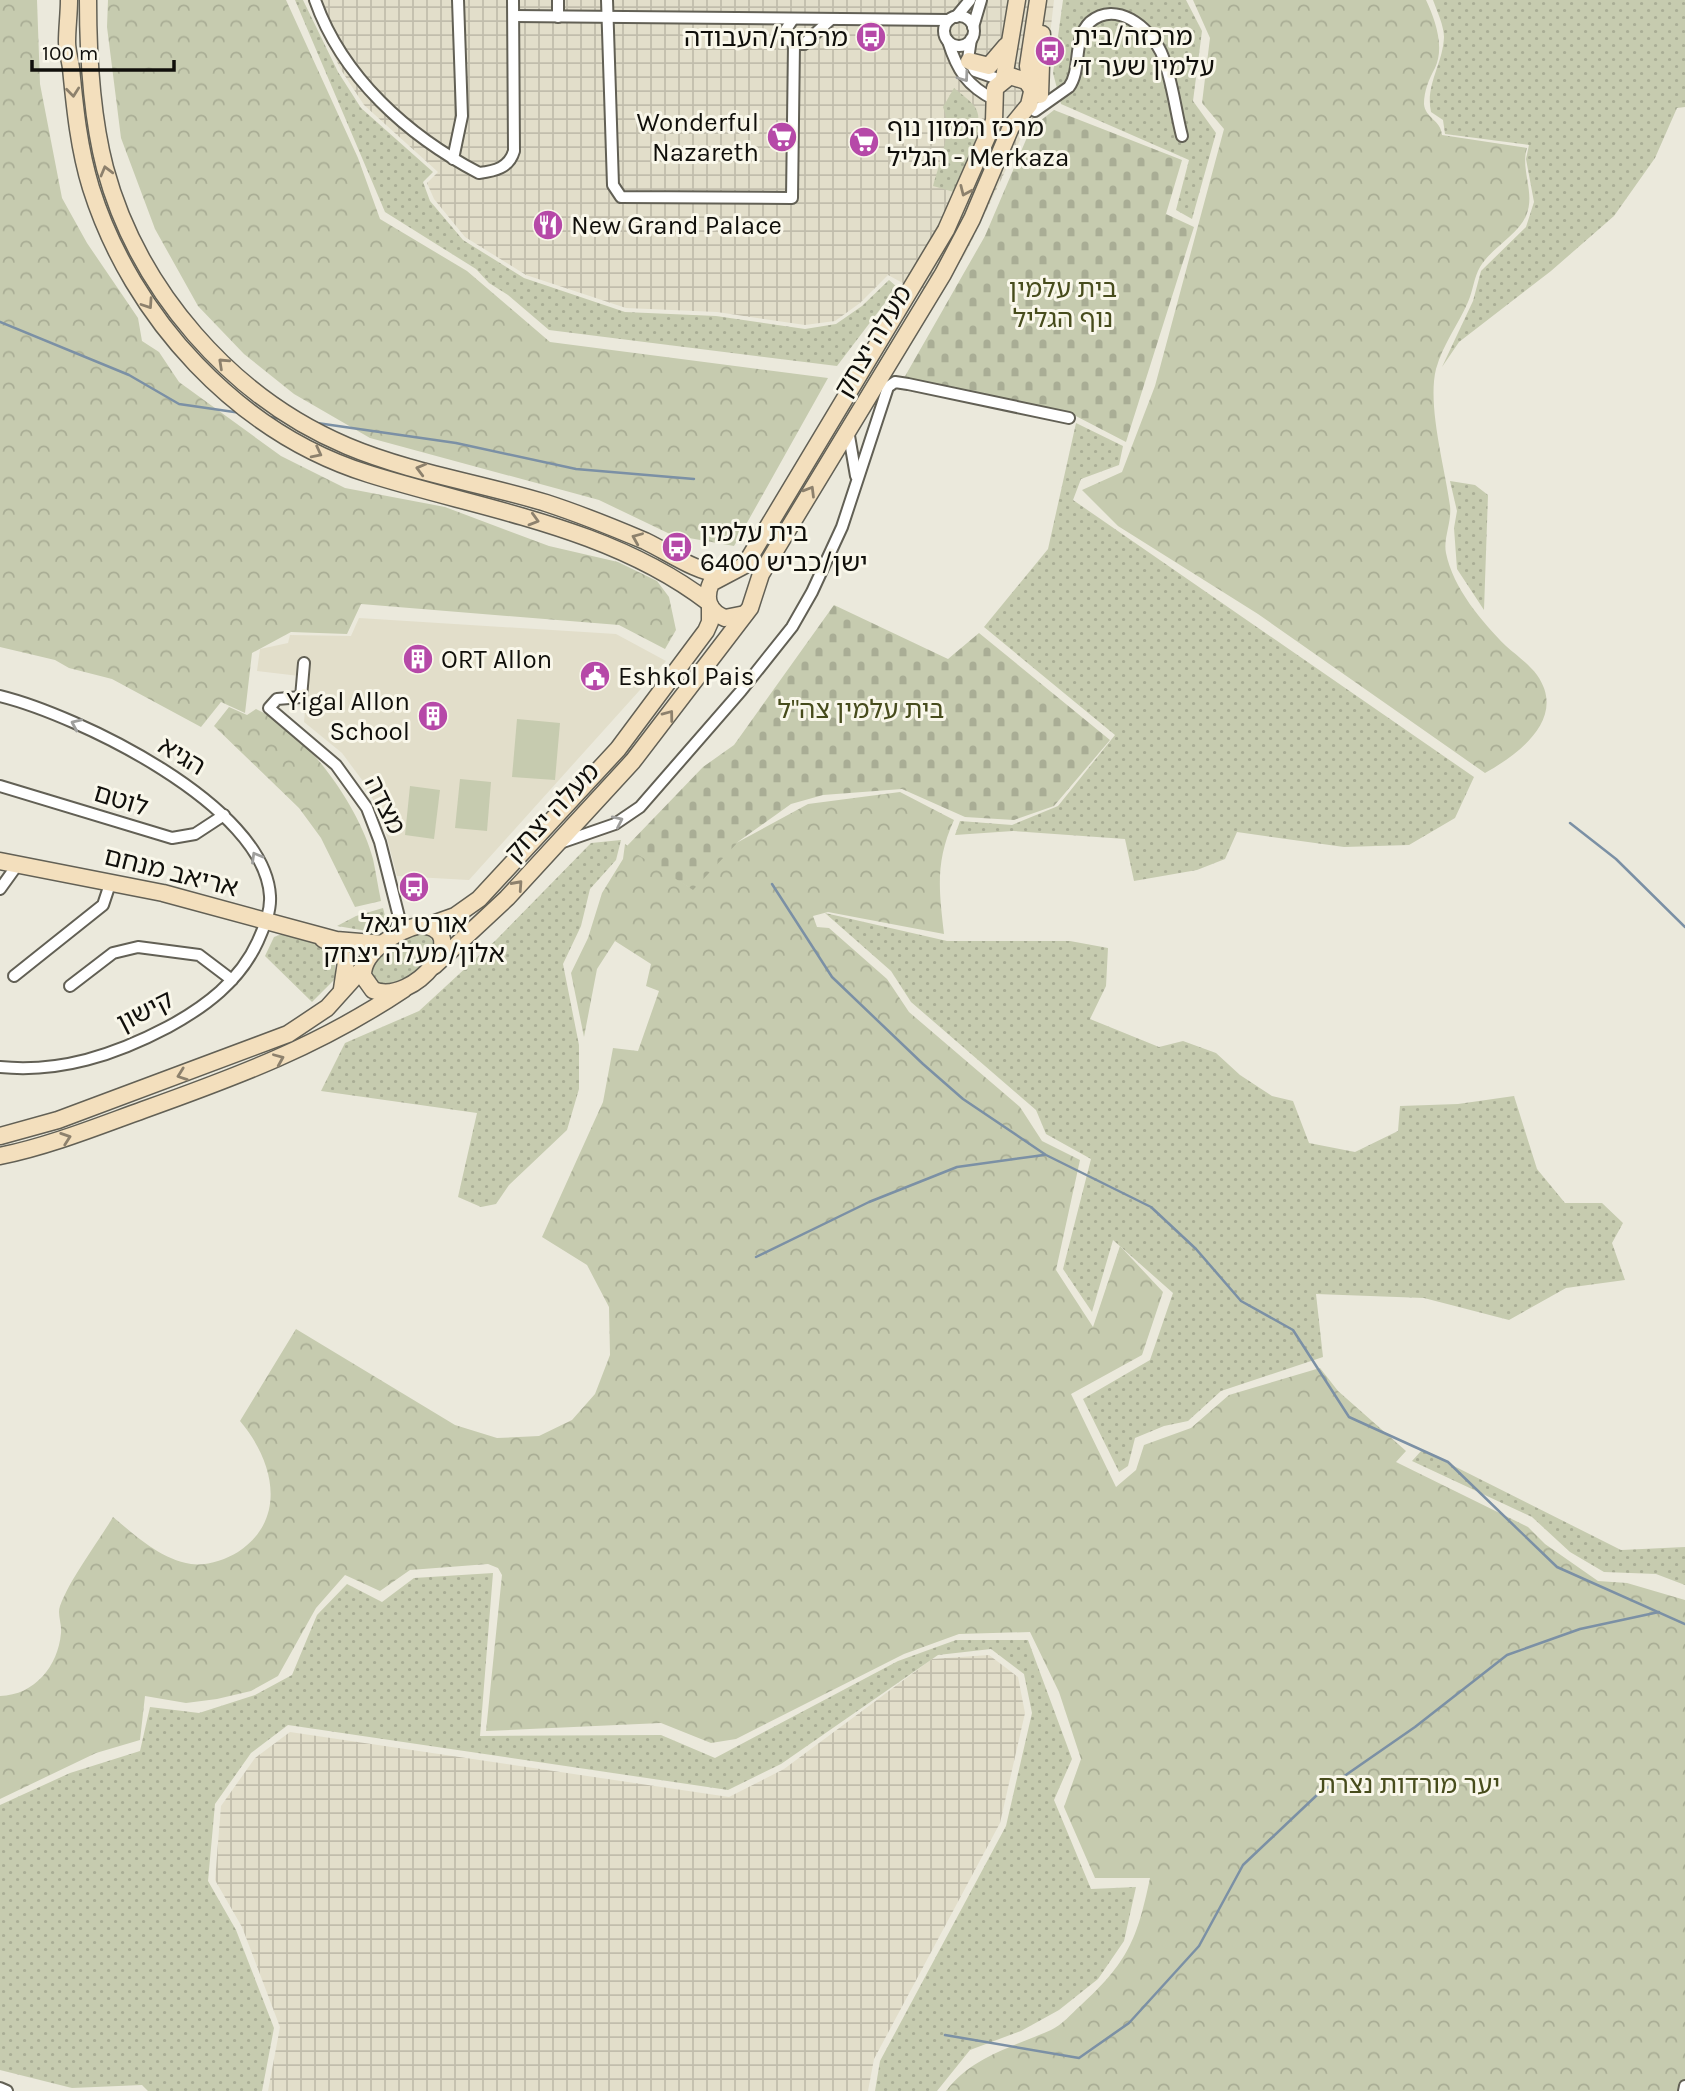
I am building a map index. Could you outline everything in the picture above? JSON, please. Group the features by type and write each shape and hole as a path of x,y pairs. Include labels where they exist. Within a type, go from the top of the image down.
{"main road":[{"path":"69,0 67,42 76,118 86,170 102,218 122,262 158,320 215,382 266,423 340,464 589,538 676,579 725,618 745,614 753,594 748,581 703,570 647,542 571,511 347,446 284,412 228,368 173,309 139,253 119,211 104,166 95,116 88,0"},
{"path":"1017,0 1002,79 995,88 995,102 1006,113 1030,110 1045,0"},
{"path":"1034,79 1028,55 1038,0"},
{"path":"969,61 989,66 998,59 1011,38"},
{"path":"1002,79 1017,76 1034,79"},
{"name":"מעלה יצחק","path":"726,574 745,565 927,265 976,166 994,121 995,102"},
{"name":"מעלה יצחק","path":"753,594 761,574 934,288 972,219 1011,127 1030,110"},
{"path":"709,604 708,589 726,574"},
{"name":"מעלה יצחק","path":"389,941 424,925 455,916 479,899 618,748 706,631 710,622 709,604"},
{"name":"מעלה יצחק","path":"404,989 434,966 507,898 555,846 641,751 745,614"},
{"name":"אריאב מנחם","path":"0,861 111,881 322,936"},
{"path":"424,925 436,930 442,941 443,953 434,966"},
{"path":"322,936 373,945 389,941"},
{"path":"322,936 355,951 364,965 365,982 373,990 391,993 404,989"},
{"path":"322,936 346,962 346,979 340,996"},
{"path":"0,1136 58,1120 248,1051 303,1026 340,996 364,965 389,941"},
{"path":"0,1156 65,1138 255,1069 335,1032 404,989"}],"street":[{"path":"315,0 337,49 357,77 414,131 453,159 479,173 503,167 512,159 513,0"},
{"path":"453,159 462,116 458,0"},
{"path":"558,0 558,17"},
{"path":"607,0 613,185 621,197 792,198 794,44"},
{"path":"970,0 944,29 954,61 965,79 972,88 995,102"},
{"path":"981,0 973,27 969,61 980,75 1002,79"},
{"path":"1030,110 1073,82 1077,50 1089,23 1111,11 1126,14 1139,23 1160,52 1182,136"},
{"path":"514,16 919,23 952,19 968,20 973,27"},
{"path":"793,19 785,31 787,39 794,44 804,44 830,20"},
{"path":"919,23 935,28 947,40 962,46 971,39"},
{"path":"1034,79 1053,90 1065,89"},
{"path":"555,846 628,817 710,727 792,627 827,563 856,486 880,402 888,387 895,382 1069,418"},
{"path":"847,430 855,462 856,486"},
{"name":"מצדה","path":"304,663 301,697 277,699 270,708 276,717 318,746 359,797 380,842 395,900 399,924 389,941"},
{"name":"הגיא","path":"0,696 45,711 113,742 182,782 224,815 248,843 266,876 271,898 267,921"},
{"name":"לוטם","path":"0,786 172,838 195,834 224,815"},
{"path":"0,890 18,864"},
{"path":"15,976 103,905 111,881"},
{"name":"מצדה","path":"395,900 404,916 424,925"},
{"name":"קישון","path":"0,1067 72,1064 116,1051 191,1013 232,980 248,962 267,921"},
{"path":"70,986 113,953 138,947 199,955 232,980"},
{"path":"0,2088 7,2091"}],"shaded area":[{"path":"307,0 1054,0 1042,105 1023,134 965,255 932,299 888,275 860,303 835,321 805,325 717,312 626,308 526,275 465,237 434,199 427,183 438,172 364,105 341,70"},
{"path":"359,618 616,634 666,661 469,880 397,876 381,815 365,784 342,753 304,722 308,677 257,671 260,649 288,643 290,635 351,636"},
{"path":"989,1655 1018,1677 1025,1713 1000,1823 874,2059 868,2091 268,2091 280,2027 242,1927 215,1880 221,1806 255,1758 290,1732 729,1797 784,1769 932,1659"}],"green space":[{"path":"0,0 37,0 40,84 62,198 87,243 138,318 142,341 159,352 179,382 281,456 345,488 445,507 549,546 618,562 657,581 669,597 676,630 665,649 619,625 361,604 347,634 291,632 252,653 245,713 221,702 201,727 112,679 69,668 55,660 0,647"},
{"path":"108,0 286,0 358,158 380,219 467,271 550,342 828,378 734,546 672,535 599,500 370,438 294,394 244,354 198,306 155,229 121,138 107,27"},
{"path":"295,0 303,0 338,72 361,108 433,172 423,182 430,201 463,240 524,278 625,312 716,316 805,329 836,324 862,306 889,280 897,287 837,366 549,330 508,295 489,283 476,269 385,212"},
{"path":"1063,0 1186,0 1202,31 1193,101 1216,133 1192,219 1176,210 1189,160 1061,104 1053,73"},
{"path":"1193,0 1426,0 1435,24 1439,51 1424,104 1442,135 1527,148 1525,165 1529,207 1526,216 1517,230 1491,253 1480,267 1468,302 1439,360 1434,384 1435,419 1450,506 1445,547 1450,566 1455,579 1478,615 1506,646 1534,671 1545,691 1543,721 1535,734 1524,746 1485,773 1258,614 1118,526 1082,490 1122,472 1155,386 1224,129 1202,103 1210,38"},
{"path":"1433,0 1685,0 1685,107 1677,108 1655,158 1614,216 1551,271 1459,342 1442,367 1473,301 1481,271 1526,227 1534,202 1526,159 1529,145 1445,134 1443,120 1431,112 1430,93 1444,37"},
{"path":"954,88 975,107 978,126 972,150 954,192 933,186 946,136 943,107"},
{"name":"בית עלמין נוף הגליל","path":"1054,110 1182,160 1166,214 1194,227 1126,442 1070,413 904,378 985,236 1031,128"},
{"path":"1076,423 1123,446 1119,465 1081,479 1073,500 1474,777 1455,818 1409,845 1344,847 1237,832 1225,859 1197,870 1134,881 1125,839 1013,831 955,835 960,821 1012,825 1058,806 1115,735 984,627 1048,549"},
{"path":"1450,481 1475,485 1488,495 1484,610 1457,569 1454,528 1457,511"},
{"name":"בית עלמין צה\"ל","path":"834,605 948,659 979,633 1110,740 1054,806 1014,820 965,817 902,789 823,795 791,804 739,841 693,890 626,847 703,767 734,745"},
{"path":"229,707 247,715 256,709 275,720 293,734 328,772 356,816 366,838 381,901 355,907 321,838 299,808 214,726"},
{"path":"517,719 560,723 555,780 512,777"},
{"path":"460,779 491,782 487,831 455,828"},
{"path":"410,786 440,790 434,839 405,835"},
{"name":"יער מורדות נצרת","path":"900,792 954,820 941,863 940,890 944,934 828,912 813,916 817,927 829,928 887,979 909,1012 1020,1107 1042,1141 1080,1160 1056,1270 1093,1327 1120,1246 1163,1292 1142,1355 1071,1394 1116,1487 1136,1470 1144,1445 1191,1428 1229,1395 1320,1368 1338,1391 1406,1451 1396,1462 1528,1527 1545,1544 1598,1581 1627,1583 1685,1600 1685,2091 946,2091 968,2069 981,2061 1055,2028 1096,1990 1120,1963 1128,1949 1140,1918 1150,1878 1095,1878 1064,1807 1081,1759 1059,1692 1030,1632 959,1634 904,1654 736,1739 711,1743 661,1723 486,1731 502,1575 498,1568 488,1564 410,1570 380,1591 345,1575 316,1608 278,1676 251,1691 217,1699 186,1703 145,1696 140,1740 96,1753 0,1799 0,1696 24,1690 34,1684 50,1667 59,1645 60,1606 77,1572 113,1517 159,1552 191,1564 216,1562 227,1558 254,1539 270,1507 270,1489 261,1454 240,1421 296,1329 455,1425 497,1438 539,1436 572,1420 595,1394 610,1355 609,1307 587,1265 542,1237 603,1102 613,1048 638,1051 659,991 646,986 651,964 615,941 597,969 584,1037 571,973 588,938 602,893 623,859 625,844 689,887 729,847 808,804"},
{"path":"621,840 616,860 590,889 581,926 563,964 579,1045 579,1089 567,1130 509,1185 496,1204 481,1207 458,1197 477,1113 321,1091 345,1043 419,1011 496,940 591,843"},
{"path":"383,908 386,920 379,933 337,926 356,916"},
{"path":"825,913 947,941 1070,941 1108,948 1106,986 1090,1019 1159,1047 1183,1041 1216,1053 1240,1075 1272,1096 1293,1101 1309,1143 1355,1152 1398,1131 1400,1106 1458,1104 1514,1096 1537,1169 1565,1203 1602,1203 1623,1223 1612,1243 1625,1280 1566,1288 1509,1320 1424,1298 1316,1294 1323,1357 1221,1391 1188,1421 1164,1426 1135,1438 1128,1466 1119,1472 1083,1399 1150,1360 1173,1293 1113,1240 1092,1312 1063,1269 1091,1159 1046,1134 1036,1110 911,1002 891,971"},
{"path":"421,933 428,935 434,943 432,952 421,967 395,982 377,983 371,974 377,960 398,944"},
{"path":"282,934 317,942 335,964 335,979 312,1002 265,956 274,937"},
{"path":"1422,1450 1621,1550 1685,1547 1685,1585 1656,1574 1604,1572 1570,1552 1532,1517 1412,1461"},
{"path":"493,1573 480,1736 661,1735 715,1758 898,1661 956,1640 1028,1640 1072,1759 1054,1800 1091,1889 1136,1887 1124,1941 1098,1979 1059,2010 1021,2031 970,2050 937,2091 875,2091 880,2061 1006,1826 1032,1713 1024,1674 991,1649 938,1655 781,1764 728,1790 288,1725 251,1753 215,1804 208,1881 236,1930 274,2028 262,2091 148,2091 142,2085 72,2088 0,2070 0,1805 70,1773 140,1751 150,1707 199,1713 255,1695 292,1675 317,1615 347,1584 382,1602 414,1578"}],"waterway":[{"path":"0,322 129,375 179,404 241,413"},
{"path":"269,417 283,419"},
{"path":"317,423 456,443 576,469 694,479"},
{"path":"1570,823 1616,859 1685,927"},
{"path":"772,884 832,977 923,1064 963,1099 1046,1155 1151,1207 1196,1249 1241,1301 1293,1330 1349,1417 1448,1462 1557,1567 1685,1624"},
{"path":"756,1257 869,1202 957,1167 1044,1155"},
{"path":"945,2035 1079,2058 1129,2023 1199,1946 1243,1865 1317,1795 1415,1727 1507,1655 1580,1629 1659,1612"}],"place":[{"name":"מרכזה/העבודה","path":"871,37"},
{"name":"מרכזה/בית עלמין שער ד׳","path":"1050,51"},
{"name":"Wonderful Nazareth","path":"782,137"},
{"name":"מרכז המזון נוף הגליל - Merkaza","path":"864,142"},
{"name":"New Grand Palace","path":"548,225"},
{"name":"בית עלמין ישן/כביש 6400","path":"677,547"},
{"name":"ORT Allon","path":"418,659"},
{"name":"Eshkol Pais","path":"595,676"},
{"name":"Yigal Allon School","path":"433,716"},
{"name":"אורט יגאל אלון/מעלה יצחק","path":"414,887"}]}
